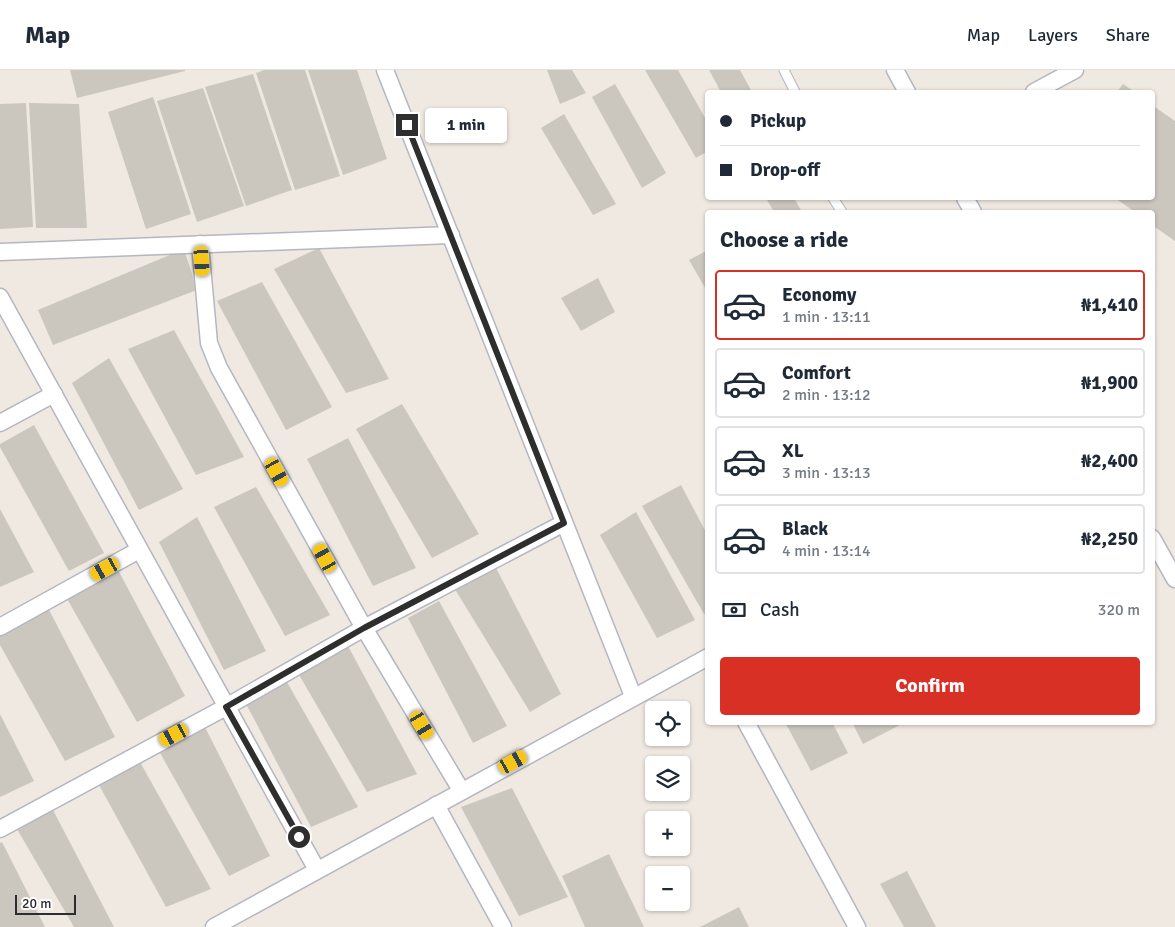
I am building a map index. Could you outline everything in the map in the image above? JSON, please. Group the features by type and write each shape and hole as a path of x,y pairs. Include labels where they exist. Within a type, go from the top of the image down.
{"street":[{"path":"385,70 633,696"},
{"path":"895,70 906,90"},
{"path":"1038,90 1075,70"},
{"path":"0,252 451,236"},
{"path":"200,244 209,343 219,368 364,628 461,790"},
{"path":"0,297 317,870"},
{"path":"0,423 54,394"},
{"path":"0,829 226,707 364,628 564,523"},
{"path":"1155,543 1175,579"},
{"path":"0,627 139,550"},
{"path":"214,927 461,790 705,659"},
{"path":"748,725 857,927"},
{"path":"436,805 503,927"}],"lane":[{"path":"784,70 794,90"}],"building":[{"path":"70,70 185,70 185,71 77,98"},
{"path":"264,70 305,70 340,176 295,190 256,73"},
{"path":"308,70 357,70 387,159 343,175"},
{"path":"547,70 572,70 586,93 560,104"},
{"path":"645,70 678,70 705,118 705,153 696,158"},
{"path":"709,70 740,70 751,90 720,90"},
{"path":"253,74 292,190 246,206 205,87"},
{"path":"615,84 666,173 642,188 592,97"},
{"path":"1123,84 1132,90 1118,90"},
{"path":"203,88 244,206 197,222 157,101"},
{"path":"153,97 191,214 146,229 108,112"},
{"path":"26,103 33,227 0,229 0,104"},
{"path":"29,103 79,104 87,228 36,228"},
{"path":"1155,107 1175,121 1175,241 1155,227 1155,210 1132,210 1118,200 1155,200"},
{"path":"564,114 616,204 593,215 541,128"},
{"path":"767,200 795,200 801,210 773,210"},
{"path":"319,248 389,379 346,393 274,269"},
{"path":"184,249 197,290 53,345 38,310"},
{"path":"705,252 705,288 689,260"},
{"path":"598,278 615,312 581,331 561,298"},
{"path":"262,282 332,407 286,430 217,301"},
{"path":"174,330 244,457 196,475 128,349"},
{"path":"109,358 183,489 139,510 72,383"},
{"path":"402,404 479,534 432,558 356,429"},
{"path":"34,425 104,553 69,571 0,447 0,444"},
{"path":"348,438 416,568 373,586 307,459"},
{"path":"681,485 705,530 705,614 704,614 642,506"},
{"path":"256,487 330,615 285,636 214,507"},
{"path":"0,509 34,572 0,587"},
{"path":"636,512 695,620 657,638 600,535"},
{"path":"197,517 266,651 224,670 159,542"},
{"path":"494,564 561,694 530,712 453,586"},
{"path":"117,568 185,696 137,722 66,597"},
{"path":"439,601 507,726 473,743 408,618"},
{"path":"47,606 115,737 65,761 0,645 0,634"},
{"path":"348,646 417,774 367,792 298,673"},
{"path":"287,682 358,807 311,827 245,702"},
{"path":"0,714 34,781 0,797"},
{"path":"787,725 834,725 848,753 811,771"},
{"path":"854,725 900,725 863,744"},
{"path":"205,727 270,856 229,876 159,751"},
{"path":"140,762 211,889 166,907 99,785"},
{"path":"512,788 568,897 519,916 461,807"},
{"path":"53,810 114,927 74,927 17,829"},
{"path":"2,842 45,927 0,927 0,843"},
{"path":"609,854 644,927 585,927 562,876"},
{"path":"907,871 936,927 904,927 880,884"},
{"path":"739,907 749,927 700,927"}],"route":[{"path":"299,837 226,707 326,648 564,523 407,125"}]}
